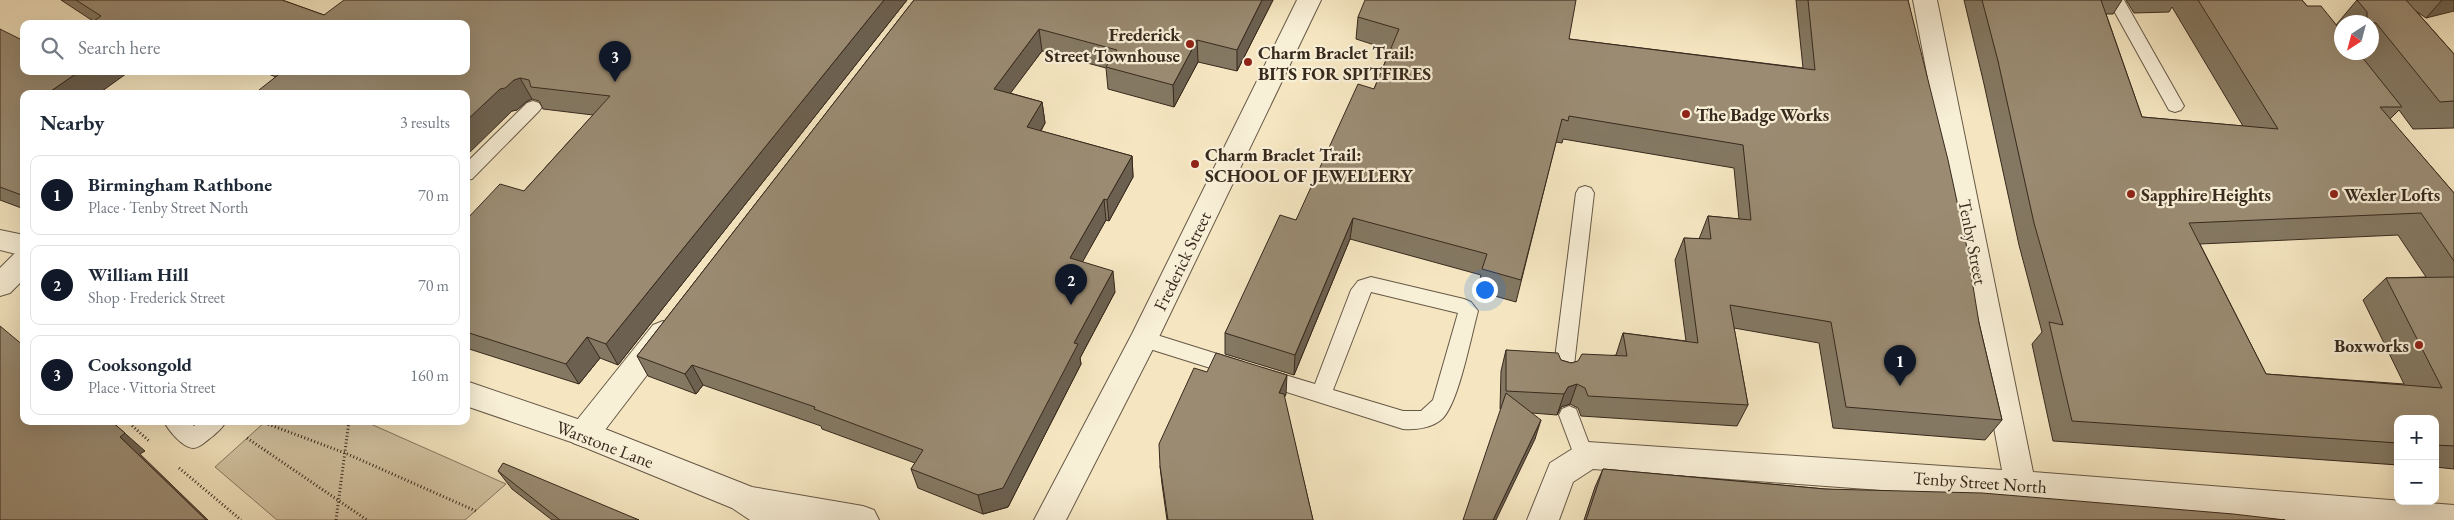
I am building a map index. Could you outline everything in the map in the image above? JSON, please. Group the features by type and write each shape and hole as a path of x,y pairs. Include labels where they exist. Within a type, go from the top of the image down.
{"street":[{"name":"Frederick Street","path":"1050,520 1144,339 1309,0"},
{"name":"Tenby Street","path":"1925,0 2020,485"},
{"path":"0,240 20,245"},
{"path":"0,285 20,266"},
{"path":"584,434 678,314"},
{"name":"Warstone Lane","path":"470,394 584,434 743,498 777,520"},
{"name":"Tenby Street North","path":"1584,457 1588,455 2020,485 2454,519"},
{"path":"1543,520 1561,473 1584,457"},
{"name":"Warstone Lane","path":"743,498 862,520"}],"lane":[{"path":"2116,0 2175,106"},
{"path":"470,170 533,107"},
{"path":"1563,374 1585,193"},
{"path":"1144,339 1321,395 1403,420 1417,420 1433,415 1443,400 1468,311 1464,307 1425,296 1371,284 1364,286 1321,395"},
{"path":"1569,415 1584,457"},
{"path":"178,425 193,439 211,425"}],"path":[{"path":"269,425 345,453 476,511"},
{"path":"336,520 348,425"},
{"path":"247,438 367,520"},
{"path":"176,465 241,520"}],"shaded area":[{"path":"262,425 373,425 506,484 465,520 277,520 215,467"}],"building":[{"path":"76,0 282,0 324,15 344,0 884,0 606,344 587,337 566,364 470,333 470,216 500,184 524,191 610,96 531,87 529,80 520,78 514,80 505,88 500,89 470,117 470,90 259,90 278,75 470,75 470,20 96,20 101,16"},
{"path":"914,0 1262,0 1237,50 1197,40 1173,85 1106,67 1117,50 1039,29 994,89 1042,102 1027,127 1132,156 1107,200 1104,199 1070,258 1113,271 1074,343 1078,344 1003,488 978,495 911,469 923,450 814,409 815,407 692,365 685,374 637,356"},
{"path":"1365,0 1576,0 1569,39 1815,70 1808,0 1908,0 1948,160 1966,243 1979,323 2002,420 1846,407 1831,322 1730,305 1748,405 1588,396 1585,388 1577,384 1568,387 1564,394 1506,391 1506,350 1558,353 1561,360 1571,363 1578,361 1582,354 1627,356 1623,333 1698,343 1684,238 1711,239 1708,216 1751,220 1743,145 1569,116 1568,121 1562,119 1521,280 1482,269 1487,254 1353,218 1295,355 1225,333 1280,215 1296,220 1358,84 1374,89 1399,29 1358,17"},
{"path":"1982,0 2101,0 2142,117 2278,129 2198,0 2302,0 2307,6 2321,6 2334,22 2334,60 2364,60 2402,107 2380,107 2454,193 2454,261 2421,213 2189,223 2266,374 2442,388 2386,278 2454,277 2454,446 2439,445 2439,415 2394,415 2394,443 2072,421 2049,322 2063,325 2034,223 1998,61"},
{"path":"2357,0 2406,0 2454,54 2454,101 2440,102 2379,27 2379,15 2367,15 2367,12"},
{"path":"0,29 20,39 20,75 74,75 52,90 20,90 20,194 0,187"},
{"path":"0,326 20,343 20,425 116,425 125,433 120,437 206,520 0,520"},
{"path":"1216,353 1287,375 1279,393 1284,394 1313,520 1168,520 1160,466 1159,444 1194,368 1207,372"},
{"path":"1506,393 1541,420 1493,520 1463,520"},
{"path":"503,463 639,520 560,520 498,471"},
{"path":"1603,469 1825,489 1982,493 2285,520 1586,520"}],"place":[{"name":"Frederick Street Townhouse","path":"1190,44"},
{"name":"Charm Braclet Trail: BITS FOR SPITFIRES","path":"1248,62"},
{"name":"Cooksongold","path":"615,82"},
{"name":"The Badge Works","path":"1686,114"},
{"name":"Charm Braclet Trail: SCHOOL OF JEWELLERY","path":"1195,164"},
{"name":"Sapphire Heights","path":"2131,194"},
{"name":"Wexler Lofts","path":"2334,194"},
{"name":"William Hill","path":"1071,305"},
{"name":"Boxworks","path":"2419,345"},
{"name":"Birmingham Rathbone","path":"1900,386"}]}
